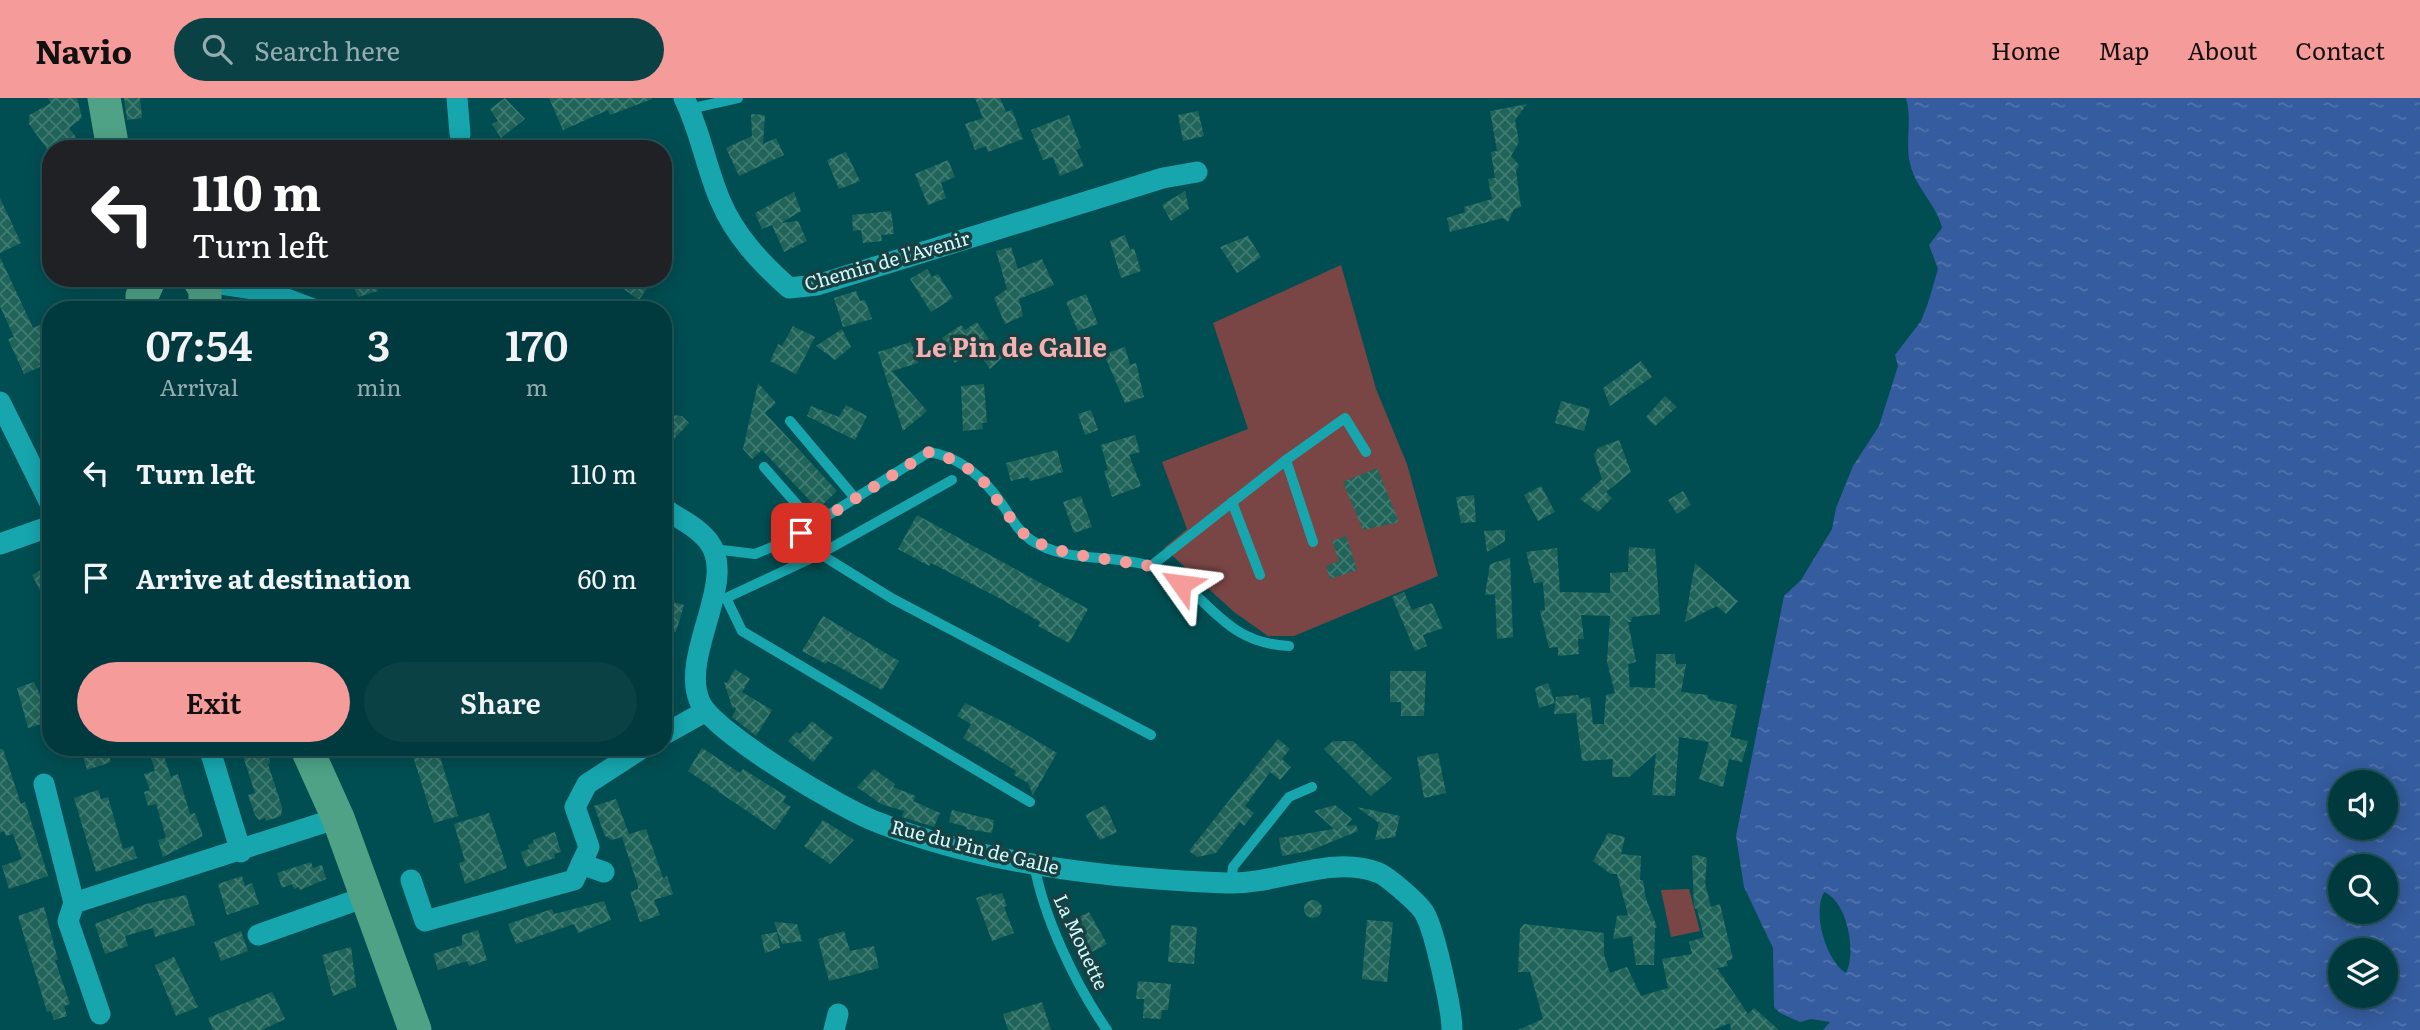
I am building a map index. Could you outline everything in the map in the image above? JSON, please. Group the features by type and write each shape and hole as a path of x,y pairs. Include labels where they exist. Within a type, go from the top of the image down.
{"main road":[{"path":"89,98 96,140"},
{"path":"104,98 111,140"},
{"path":"310,756 338,818 368,896 415,1030"},
{"path":"322,756 338,818"}],"street":[{"path":"98,98 110,140"},
{"path":"457,98 460,134"},
{"name":"Chemin de l'Avenir","path":"687,104 720,200 735,230 766,268 789,288 817,285 1163,178 1197,172"},
{"path":"202,295 219,298 238,292 266,292 291,301"},
{"path":"0,402 42,487"},
{"path":"672,514 699,532 714,549 719,599 696,674 696,687 706,711 672,730"},
{"path":"0,544 42,529"},
{"name":"Rue du Pin de Galle","path":"706,711 752,748 876,822 945,843 1075,871 1231,883 1342,866 1380,873 1425,912 1452,1030"},
{"path":"212,756 241,852"},
{"path":"411,880 425,921 574,880 589,847 575,807 587,784 630,756"},
{"path":"44,784 74,904 68,921 100,1014"},
{"path":"74,904 241,852 338,818"},
{"path":"581,864 604,872"},
{"path":"258,935 368,896"}],"lane":[{"path":"687,104 738,98"},
{"path":"1151,566 1286,460 1345,418 1366,452"},
{"path":"790,421 855,498"},
{"path":"714,549 755,554 787,541 929,452 941,454 978,474 1017,527 1031,541 1072,554 1151,566 1181,584 1234,631 1264,645 1289,646"},
{"path":"1286,460 1313,542"},
{"path":"764,467 814,524"},
{"path":"952,480 820,554 719,599 742,631 1030,802"},
{"path":"1232,502 1260,575"},
{"path":"820,554 893,599 1150,735"},
{"path":"1231,883 1233,867 1289,797 1312,787"},
{"name":"La Mouette","path":"1034,864 1040,898 1093,1010 1107,1030"}],"shaded area":[{"path":"1341,265 1376,389 1407,464 1438,576 1294,636 1268,636 1234,612 1164,548 1187,529 1162,462 1248,429 1213,323"},
{"path":"1689,889 1700,931 1671,937 1661,890"}],"water":[{"path":"1906,98 2420,98 2420,1030 1823,1030 1830,1022 1811,1019 1800,1022 1780,1013 1774,1007 1773,948 1744,887 1736,836 1784,596 1801,580 1832,529 1836,508 1853,466 1879,426 1898,366 1895,355 1921,321 1938,269 1929,245 1942,228 1912,169 1908,151 1909,121","holes":["1824,892 1839,906 1848,928 1850,953 1846,973 1832,958 1823,936 1820,912"]}],"building":[{"path":"48,98 77,98 82,118 69,128 78,140 42,142 29,124 29,115 51,103"},
{"path":"124,98 140,98 142,118 127,120"},
{"path":"505,98 525,119 501,138 492,124 498,121 490,109"},
{"path":"549,98 652,99 610,115 608,110 563,130"},
{"path":"975,98 1000,98 1006,112 1012,110 1023,139 988,152 986,146 975,150 965,124 983,118"},
{"path":"1527,104 1515,120 1519,142 1511,156 1519,165 1516,171 1521,207 1514,209 1508,222 1503,218 1450,232 1447,218 1465,212 1464,207 1492,199 1488,179 1495,178 1491,152 1497,151 1490,111"},
{"path":"1198,111 1204,136 1183,141 1178,115"},
{"path":"751,114 765,115 763,144 776,138 784,155 739,176 726,148 752,136"},
{"path":"1069,115 1081,148 1076,150 1084,166 1060,176 1053,157 1043,160 1031,130"},
{"path":"846,152 860,181 839,189 827,160"},
{"path":"948,160 955,177 941,183 946,198 928,205 915,174"},
{"path":"1185,191 1189,209 1171,221 1162,205"},
{"path":"794,192 801,211 781,223 798,221 807,241 784,252 772,225 762,229 755,213"},
{"path":"0,198 21,243 0,253"},
{"path":"891,211 894,234 881,235 882,241 863,243 861,230 853,231 852,215"},
{"path":"1125,235 1130,250 1134,248 1141,271 1121,278 1110,241"},
{"path":"1248,236 1261,257 1237,273 1220,247"},
{"path":"1011,247 1018,269 1042,259 1054,285 1019,299 1023,316 1005,324 994,298 1007,289 996,251"},
{"path":"0,257 33,328 40,325 42,329 42,366 24,374 8,339 14,337 0,306"},
{"path":"927,269 932,277 938,274 953,298 931,312 910,279"},
{"path":"354,287 377,287 378,291 358,297"},
{"path":"621,287 648,287 639,300"},
{"path":"856,291 860,301 865,300 872,319 843,327 834,298"},
{"path":"1086,294 1098,324 1078,331 1066,302"},
{"path":"977,322 1002,358 990,369 976,349 955,363 943,346 946,344 942,338 961,325 965,330"},
{"path":"793,326 815,337 796,374 770,361 778,344 782,346"},
{"path":"842,329 851,347 835,360 816,346"},
{"path":"911,342 918,363 892,371 927,411 903,431 878,352"},
{"path":"1125,347 1130,365 1136,363 1144,397 1125,403 1104,354"},
{"path":"1641,361 1652,377 1610,406 1603,388"},
{"path":"758,383 776,403 765,413 837,491 818,509 762,450 752,459 743,449"},
{"path":"984,384 987,423 982,423 983,429 963,431 961,386"},
{"path":"1665,396 1677,407 1655,426 1646,417"},
{"path":"1561,401 1590,409 1584,431 1555,423"},
{"path":"846,405 867,416 855,440 807,416 811,406 839,417"},
{"path":"1091,410 1098,430 1085,435 1078,414"},
{"path":"672,415 682,416 689,423 672,441"},
{"path":"1135,435 1140,452 1129,455 1141,486 1112,497 1104,471 1108,470 1101,445"},
{"path":"1619,440 1631,472 1606,492 1612,498 1598,512 1580,499 1602,479 1594,455 1598,448"},
{"path":"1057,450 1063,472 1030,481 1028,477 1011,481 1006,463"},
{"path":"1377,468 1399,522 1363,530 1343,482"},
{"path":"1541,486 1555,512 1538,521 1524,495"},
{"path":"1683,491 1691,505 1677,514 1668,500"},
{"path":"1474,495 1476,522 1461,523 1456,497"},
{"path":"1081,496 1092,527 1074,533 1063,502"},
{"path":"917,515 1088,609 1069,643 1038,626 1040,622 1001,599 898,549"},
{"path":"1505,530 1505,541 1487,552 1484,531"},
{"path":"1346,536 1357,570 1330,579 1326,566 1339,561 1332,541"},
{"path":"1629,547 1655,549 1660,614 1632,617 1631,622 1628,622 1636,662 1628,664 1630,687 1655,688 1656,654 1675,654 1676,664 1686,664 1681,692 1708,695 1708,699 1737,705 1730,737 1748,741 1742,762 1729,759 1723,787 1699,779 1709,742 1679,737 1675,796 1652,795 1656,753 1629,777 1612,777 1613,759 1582,761 1576,713 1554,714 1556,697 1590,697 1593,724 1604,724 1606,695 1615,693 1607,662 1610,616 1581,615 1584,639 1578,639 1579,654 1558,656 1558,647 1549,648 1540,611 1545,610 1543,582 1534,583 1526,552 1557,548 1560,592 1610,593 1610,573 1628,572"},
{"path":"1510,558 1513,637 1497,639 1495,594 1485,595 1490,564"},
{"path":"1695,563 1738,601 1726,614 1717,606 1685,622"},
{"path":"42,570 42,594 32,575"},
{"path":"1404,592 1412,610 1432,603 1443,628 1423,635 1427,646 1415,651 1392,597"},
{"path":"672,602 684,605 676,632 672,631"},
{"path":"823,616 899,661 882,690 828,661 826,664 802,651"},
{"path":"735,669 750,679 742,692 772,710 756,736 732,717 736,709 734,706 733,709 724,682 727,683"},
{"path":"1390,671 1426,671 1424,716 1401,716 1401,702 1390,702"},
{"path":"34,682 42,699 42,724 28,728 17,688"},
{"path":"1548,683 1555,703 1539,708 1535,688"},
{"path":"965,703 1012,726 1057,753 1033,795 1028,783 1014,775 1016,771 963,738 971,724 957,716"},
{"path":"812,721 833,738 813,762 788,741 796,732 800,734"},
{"path":"1278,739 1290,749 1282,759 1291,767 1280,780 1270,772 1245,806 1254,813 1244,826 1240,822 1216,853 1197,857 1189,851"},
{"path":"1333,741 1353,741 1392,778 1371,796 1324,749"},
{"path":"702,748 740,773 743,769 786,796 783,802 791,807 775,830 688,771"},
{"path":"0,749 3,749 21,804 25,802 48,876 9,889 2,866 22,859 13,834 6,836 4,831 0,833"},
{"path":"1438,753 1446,793 1424,798 1417,757"},
{"path":"83,756 109,756 111,762 87,770"},
{"path":"151,756 164,756 171,777 178,774 190,814 195,813 203,836 163,857 158,840 166,838 156,804 148,806 144,792 150,790 144,774 155,771"},
{"path":"243,756 268,756 268,764 282,807 281,816 266,821 265,818 259,820 248,795 255,793"},
{"path":"413,756 440,756 458,816 434,823"},
{"path":"874,769 895,784 893,787 916,796 913,801 940,813 934,827 902,817 904,811 881,804 857,787"},
{"path":"98,790 101,799 108,797 123,849 133,846 137,858 96,872 74,798"},
{"path":"616,799 629,834 646,829 663,878 667,876 673,894 654,900 660,915 640,922 630,892 638,889 638,886 622,837 625,836 612,840 605,836 594,806"},
{"path":"1105,805 1117,832 1100,840 1085,815"},
{"path":"1335,805 1352,819 1346,826 1356,825 1358,831 1309,851 1282,856 1279,838 1334,829 1314,811"},
{"path":"1357,807 1400,816 1395,837 1375,840 1379,823"},
{"path":"952,810 994,820 992,833 966,829 967,827 949,822"},
{"path":"489,813 507,868 465,884 459,863 465,861 454,824"},
{"path":"823,820 854,840 830,864 804,846"},
{"path":"555,832 561,852 554,854 555,858 526,867 521,852 529,849 528,845 534,843 533,840"},
{"path":"1608,833 1625,837 1621,854 1641,856 1640,880 1643,880 1646,899 1657,927 1654,965 1636,965 1632,936 1613,939 1617,916 1628,915 1617,874 1611,874 1593,861"},
{"path":"1692,856 1707,858 1705,883 1711,907 1720,904 1733,959 1726,961 1728,966 1717,968 1748,1014 1754,1008 1779,1030 1731,1030 1730,1023 1713,1030 1518,1030 1543,1019 1530,972 1518,972 1520,929 1524,924 1604,933 1604,955 1610,973 1627,967 1641,996 1668,988 1662,959 1692,954 1689,942 1704,937 1697,909 1694,908"},
{"path":"311,862 313,868 322,865 326,879 300,890 299,887 294,889 292,884 282,888 277,873"},
{"path":"242,876 245,886 252,883 259,904 227,915 218,884"},
{"path":"991,893 992,896 1002,893 1007,906 1004,907 1014,933 992,941 976,898"},
{"path":"186,895 195,925 155,937 153,928 125,936 128,946 105,954 95,924 146,904"},
{"path":"1309,900 1317,900 1322,909 1320,916 1309,918 1304,913 1304,905"},
{"path":"604,901 611,920 578,933 574,924 516,944 508,924 552,909 554,914"},
{"path":"44,907 58,960 55,960 70,1004 64,1006 67,1016 54,1020 51,1011 47,1012 18,916"},
{"path":"1089,912 1107,944 1088,954 1069,922"},
{"path":"1367,920 1393,922 1387,982 1362,979"},
{"path":"774,922 797,924 802,941 782,944"},
{"path":"1171,925 1197,927 1194,964 1168,962"},
{"path":"478,930 487,960 469,966 467,961 438,970 433,954 462,945 462,935"},
{"path":"241,931 248,951 221,961 214,942"},
{"path":"844,931 850,951 874,946 879,968 829,981 818,939"},
{"path":"777,932 780,948 765,953 761,935"},
{"path":"351,947 356,987 333,996 322,955"},
{"path":"174,957 198,1007 176,1016 155,965"},
{"path":"1138,981 1171,984 1168,1010 1162,1010 1161,1019 1143,1018 1144,999 1136,999"},
{"path":"272,992 285,1019 262,1030 213,1030 208,1018"},
{"path":"1042,1002 1051,1030 1008,1030 1003,1014"}],"district":[{"name":"Le Pin de Galle","path":"1011,348"}],"route":[{"path":"801,533 929,452 941,454 978,474 994,492 1017,527 1031,541 1072,554 1151,566 1181,584"}]}
